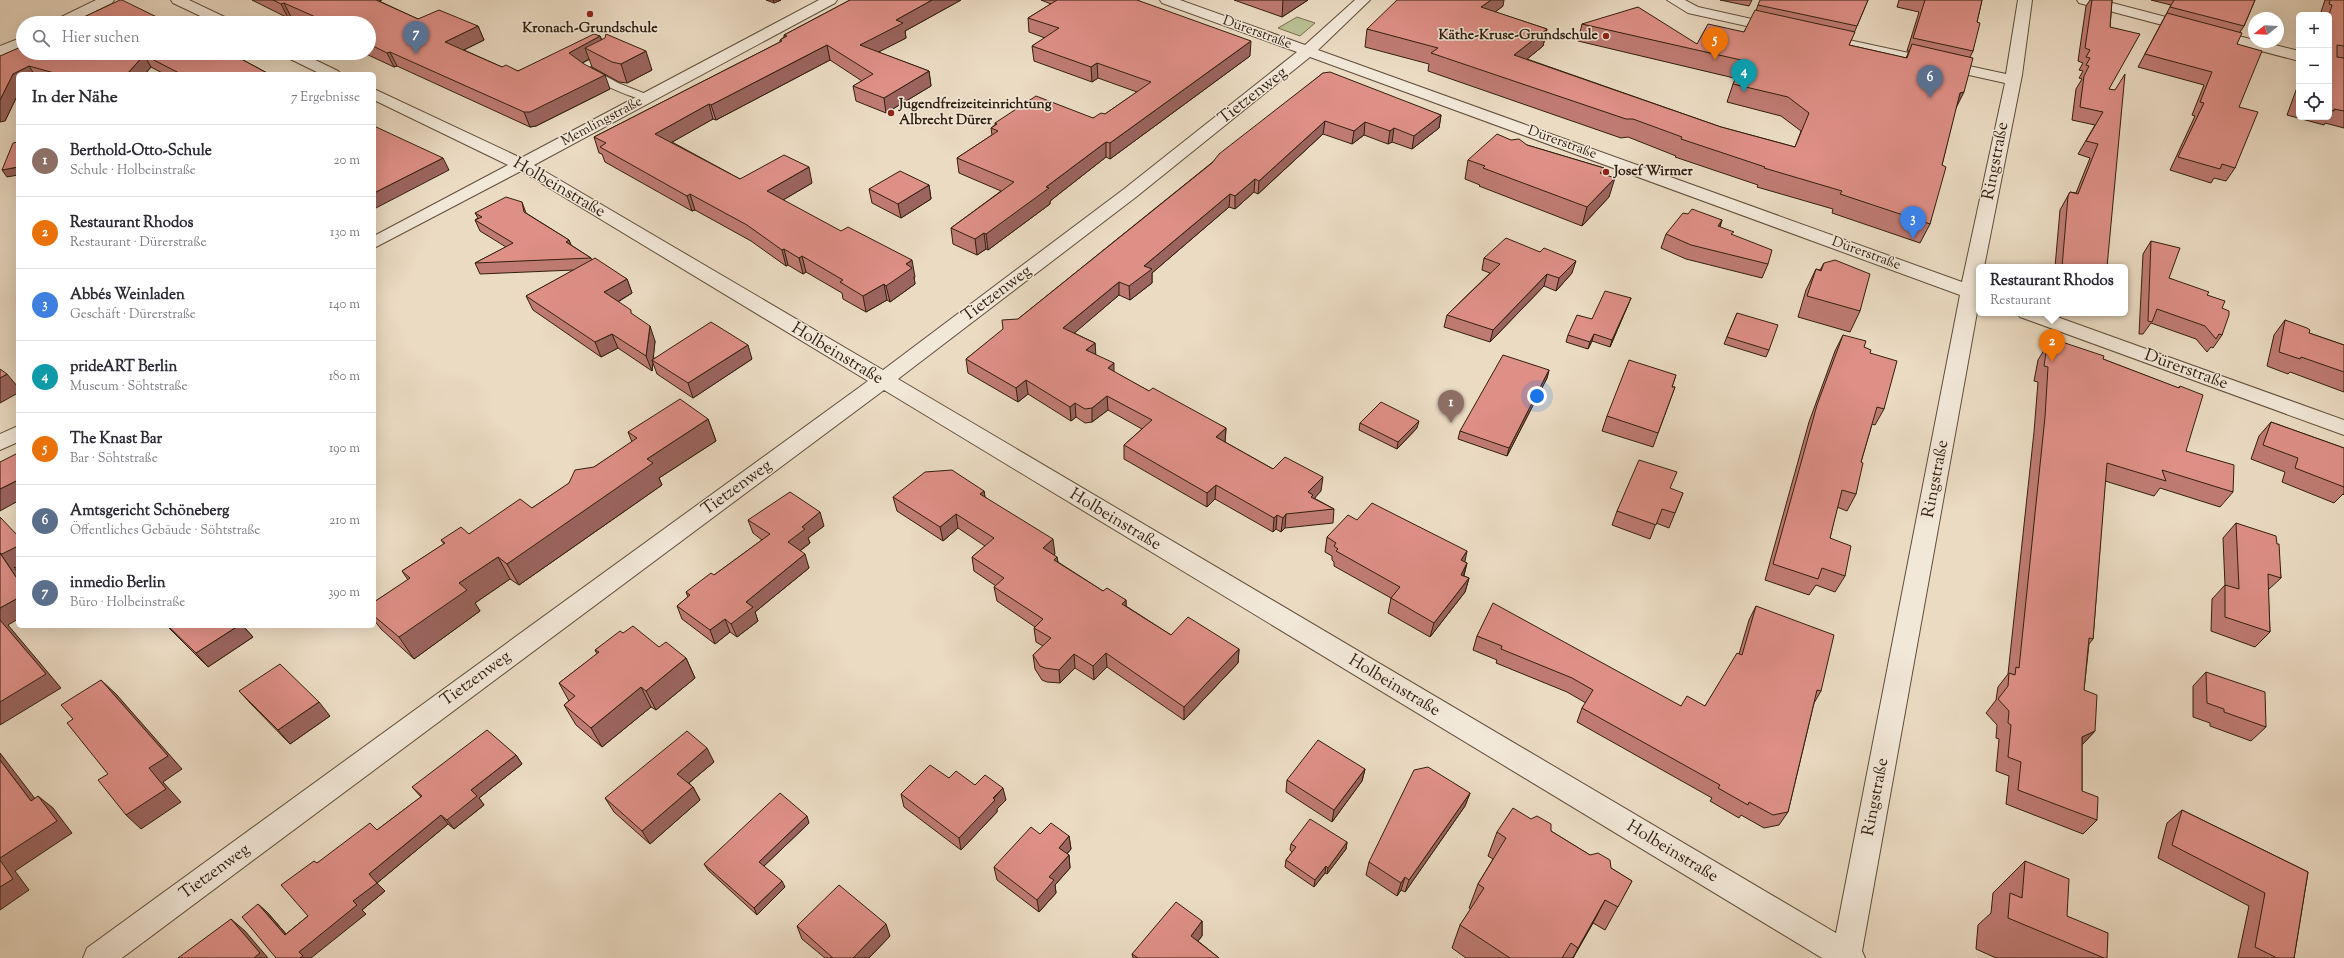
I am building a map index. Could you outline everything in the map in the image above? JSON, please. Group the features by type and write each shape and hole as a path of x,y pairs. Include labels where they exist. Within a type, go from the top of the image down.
{"street":[{"path":"74,16 107,0"},
{"path":"178,0 211,16"},
{"name":"Memlingstraße","path":"376,242 830,0"},
{"name":"Dürerstraße","path":"1167,0 1975,294"},
{"name":"Tietzenweg","path":"98,958 882,381 1130,193 1309,51 1363,0"},
{"path":"1674,0 1693,10 1792,32"},
{"name":"Ringstraße","path":"1980,264 2025,0"},
{"path":"2084,0 2296,55"},
{"path":"1807,35 2012,80"},
{"path":"0,52 16,44"},
{"path":"303,60 328,72"},
{"name":"Holbeinstraße","path":"376,95 522,164 882,381 1847,957"},
{"name":"Ringstraße","path":"1847,957 1975,294"},
{"name":"Dürerstraße","path":"2035,316 2344,428"},
{"path":"0,443 16,434"}],"lane":[{"path":"607,54 581,67 614,85 647,98"}],"green space":[{"path":"1297,17 1315,23 1300,36 1278,28"}],"building":[{"path":"122,0 155,16 86,16"},
{"path":"273,0 376,0 418,19 439,10 478,26 445,42 502,67 506,65 518,71 594,34 600,36 569,53 584,64 605,75 530,112 524,112 390,52 387,53 376,48 376,16 313,16 284,3 281,4"},
{"path":"850,0 932,0 896,20 903,23 860,45 929,71 884,98 853,86 873,74 827,45 711,105 709,104 655,134 740,179 784,155 809,167 767,191 841,231 848,227 912,260 906,264 912,268 886,286 884,284 863,296 840,282 843,280 802,256 799,258 784,249 782,250 747,225 690,194 687,196 600,147 606,143 594,137 782,41 780,40 787,36 784,35"},
{"path":"1057,0 1137,0 1251,41 1110,143 1106,142 1046,187 1049,188 986,234 984,233 975,239 951,228 1014,182 957,158 998,131 991,128 997,124 995,123 1036,96 1093,118 1101,113 1105,114 1151,82 1097,63 1091,67 1032,46 1059,28 1028,18"},
{"path":"1397,0 1491,0 1481,7 1547,29 1514,55 1721,127 1795,147 1809,113 1788,97 1733,84 1745,60 1582,24 1638,7 1697,44 1708,24 1744,32 1755,10 1855,32 1849,45 1907,58 1912,44 1973,58 1964,92 1960,93 1942,165 1946,167 1930,224 1840,194 1842,191 1764,168 1765,167 1681,139 1682,137 1633,119 1626,119 1431,53 1438,48 1367,29"},
{"path":"1760,0 1868,0 1857,26 1758,5"},
{"path":"1925,0 1982,0 1977,22 1980,23 1973,51 1913,38"},
{"path":"2092,0 2112,0 2110,27 2140,34 2109,89 2115,90 2125,74 2107,264 2062,264 2068,196 2070,192 2078,194 2098,144 2086,141 2103,112 2080,107 2084,76 2089,66 2086,65 2090,58 2086,57 2090,50 2085,48"},
{"path":"2174,0 2255,0 2250,12 2248,12 2248,17 2244,26 2170,7"},
{"path":"2330,0 2344,0 2344,46 2337,45 2337,57 2344,58 2344,111 2334,109 2334,111 2332,111 2332,12 2330,12 2332,5 2329,4"},
{"path":"2167,13 2242,33 2237,44 2262,51 2239,107 2258,112 2235,168 2222,164 2220,169 2178,157 2204,103 2200,102 2212,72 2145,54"},
{"path":"606,34 646,51 621,64 612,62 585,48 605,38"},
{"path":"16,49 16,60 140,60 129,72 51,72 29,66 13,74 0,100 0,56"},
{"path":"154,60 243,60 265,72 177,72"},
{"path":"1330,72 1441,115 1414,136 1394,128 1390,131 1365,122 1354,131 1325,121 1259,181 1255,179 1235,196 1230,194 1144,266 1152,269 1129,286 1119,282 1063,328 1095,343 1086,350 1114,363 1108,368 1149,391 1153,388 1226,428 1216,437 1273,469 1285,457 1323,477 1308,492 1313,495 1311,497 1334,509 1286,514 1283,518 1277,515 1274,518 1216,485 1207,493 1124,445 1152,420 1107,396 1092,408 1085,409 1075,403 1070,407 1026,380 1016,388 966,359 1003,329 1002,320 1018,319 1212,163 1219,154 1323,73"},
{"path":"376,127 443,158 376,192"},
{"path":"1497,134 1511,140 1519,139 1527,145 1604,168 1600,173 1615,178 1587,207 1483,168 1485,166 1468,160"},
{"path":"16,142 16,167 2,170 13,143"},
{"path":"900,171 929,185 898,204 869,189"},
{"path":"506,197 522,202 524,212 569,240 566,242 591,258 475,263 513,243 475,220 482,217 475,213"},
{"path":"1692,209 1722,220 1718,226 1734,232 1731,234 1772,250 1768,264 1691,245 1666,234 1683,213 1688,214"},
{"path":"1506,238 1540,252 1544,248 1576,261 1559,278 1547,274 1493,330 1447,315 1500,264 1484,258"},
{"path":"2151,241 2180,248 2169,278 2209,292 2207,295 2225,301 2222,308 2229,311 2229,315 2222,335 2219,334 2216,339 2205,326 2157,309 2152,322 2148,321"},
{"path":"595,258 627,279 604,292 631,310 631,313 650,326 646,356 612,334 595,342 526,296"},
{"path":"1835,260 1870,274 1860,311 1807,296 1816,269 1821,271 1824,263"},
{"path":"1605,291 1631,298 1612,340 1594,334 1590,342 1568,335 1577,315 1592,319"},
{"path":"1737,313 1778,325 1769,350 1727,337"},
{"path":"2285,320 2307,328 2310,330 2309,333 2344,345 2344,372 2301,357 2300,359 2279,352"},
{"path":"711,322 748,345 688,383 652,360"},
{"path":"1843,335 1866,341 1864,347 1871,350 1870,353 1897,361 1884,409 1877,407 1861,462 1863,463 1856,494 1842,490 1830,538 1851,546 1845,576 1822,568 1818,579 1773,564 1817,405"},
{"path":"2062,342 2104,356 2103,359 2179,388 2180,386 2203,395 2186,451 2234,465 2233,492 2162,470 2166,481 2107,463 2093,639 2089,638 2084,690 2097,695 2095,731 2082,737 2082,791 2098,797 2097,820 2018,790 2021,762 2008,757 2011,725 2008,723 2009,711 1998,699 2008,686 2009,673 2015,675 2016,667 2019,668 2045,417 2048,367 2044,366 2047,345"},
{"path":"1503,355 1549,370 1509,448 1460,431"},
{"path":"1629,360 1676,375 1672,387 1675,387 1658,433 1607,416"},
{"path":"0,369 7,374 0,378"},
{"path":"680,399 708,419 647,459 653,463 507,564 498,557 459,583 467,590 399,637 376,618 376,601 410,578 402,571 445,543 441,540 461,527 469,534 520,499 532,508 569,483 575,470 594,467 637,438 628,432"},
{"path":"1381,402 1419,421 1398,442 1360,423"},
{"path":"2271,422 2344,448 2344,487 2295,468 2298,458 2263,445"},
{"path":"16,454 16,481 0,489 0,462"},
{"path":"1639,460 1677,472 1670,488 1683,493 1675,513 1662,509 1656,525 1617,511"},
{"path":"952,470 984,491 980,494 1053,539 1043,548 1057,557 1054,560 1103,591 1107,588 1126,600 1122,604 1171,635 1188,617 1239,649 1184,707 1106,653 1093,666 1074,654 1059,670 1040,666 1033,655 1051,638 1034,628 1043,619 994,587 1004,578 972,557 994,538 956,514 940,527 893,497 925,472"},
{"path":"790,492 820,512 802,527 805,529 788,542 805,554 746,602 753,607 731,624 725,619 710,630 677,606 690,595 686,592 711,573 714,575 770,534 748,520"},
{"path":"1372,503 1467,551 1461,560 1467,563 1461,575 1469,578 1434,623 1391,598 1400,587 1336,551 1338,549 1334,546 1336,543 1327,537 1348,515 1357,520"},
{"path":"0,517 16,534 16,547 2,554 0,553"},
{"path":"2236,523 2276,536 2277,544 2279,544 2281,578 2268,574 2270,632 2225,617 2225,585 2239,589"},
{"path":"0,553 16,577 16,599 0,608"},
{"path":"1493,603 1681,706 1687,696 1705,706 1737,653 1742,655 1756,606 1834,635 1821,691 1817,690 1788,812 1773,815 1749,802 1748,805 1718,788 1720,785 1582,708 1593,690 1572,678 1501,649 1502,646 1477,636"},
{"path":"0,620 46,674 0,702"},
{"path":"633,626 659,647 666,642 686,658 646,691 641,687 591,728 564,705 575,696 559,683 599,652 595,650 620,631 623,633"},
{"path":"170,628 235,628 196,653"},
{"path":"280,664 319,702 278,730 239,691"},
{"path":"2206,672 2265,692 2266,727 2224,712 2224,709 2207,703"},
{"path":"101,680 168,756 149,768 166,789 126,815 98,780 108,774 67,723 73,719 61,705"},
{"path":"487,730 516,755 471,790 477,796 447,820 441,815 369,874 377,883 353,901 357,905 299,952 303,956 300,958 276,958 242,917 258,904 285,935 308,916 281,885 314,861 317,863 370,823 377,830 422,796 412,787"},
{"path":"687,731 707,748 677,774 693,787 642,831 605,798"},
{"path":"1318,740 1365,769 1334,810 1287,780"},
{"path":"0,760 31,801 38,796 57,821 0,858"},
{"path":"930,765 949,778 956,771 975,785 985,775 1003,788 993,798 995,800 959,838 901,794"},
{"path":"1428,767 1470,793 1409,880 1405,877 1401,883 1369,862 1414,770"},
{"path":"780,793 807,816 759,862 782,881 754,908 704,864"},
{"path":"1513,808 1531,819 1537,816 1551,824 1551,831 1590,855 1598,853 1610,860 1611,868 1632,881 1618,907 1605,900 1578,948 1571,943 1562,958 1510,958 1460,925 1484,888 1478,884 1506,838 1497,832"},
{"path":"2182,810 2308,872 2294,958 2277,958 2255,947 2265,893 2172,845"},
{"path":"1310,819 1347,842 1328,868 1326,866 1315,880 1286,860 1296,847 1291,844"},
{"path":"1051,823 1069,836 1059,848 1069,855 1049,877 1054,880 1037,900 994,867 1031,827 1040,834"},
{"path":"0,860 13,879 0,887"},
{"path":"2025,861 2069,879 2067,916 2108,933 2107,958 2008,918 2010,893 2022,898"},
{"path":"839,885 886,924 853,958 833,958 797,926"},
{"path":"1176,902 1202,921 1191,936 1219,958 1138,958 1132,954"},
{"path":"231,919 260,953 254,958 178,958"}],"place":[{"name":"Kronach-Grundschule","path":"590,14"},
{"name":"Käthe-Kruse-Grundschule","path":"1606,36"},
{"name":"inmedio Berlin","path":"416,54"},
{"name":"The Knast Bar","path":"1715,60"},
{"name":"prideART Berlin","path":"1744,92"},
{"name":"Amtsgericht Schöneberg","path":"1930,98"},
{"name":"Jugendfreizeiteinrichtung Albrecht Dürer","path":"891,113"},
{"name":"Josef Wirmer","path":"1606,172"},
{"name":"Abbés Weinladen","path":"1913,239"},
{"name":"Restaurant Rhodos","path":"2052,362"},
{"name":"Berthold-Otto-Schule","path":"1451,423"}]}
